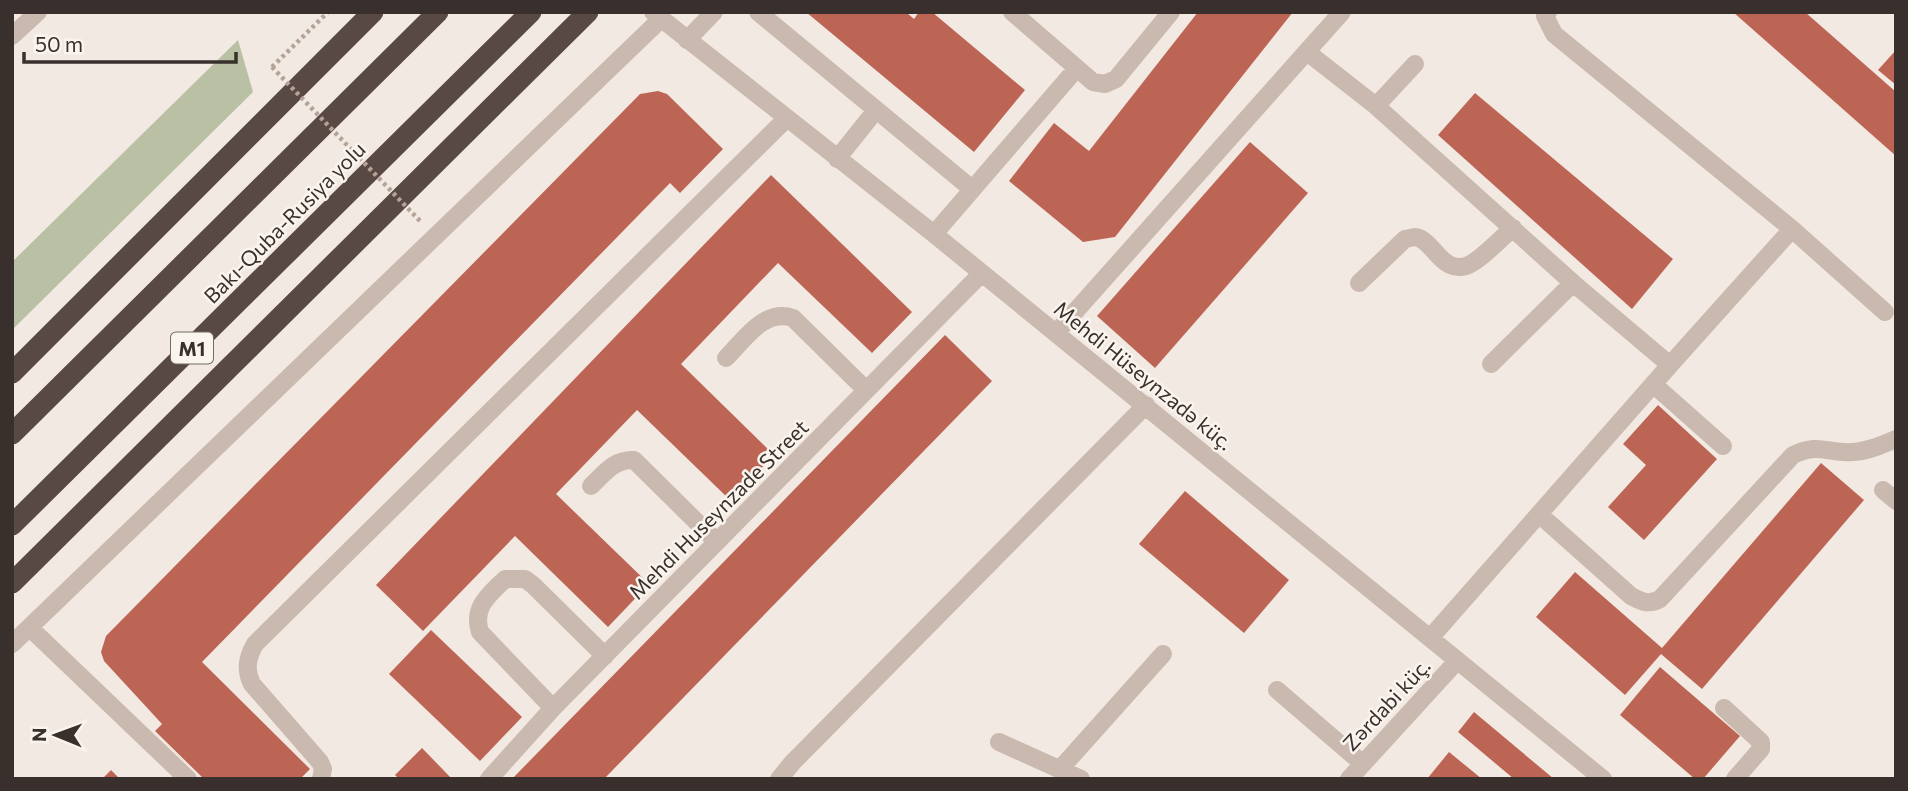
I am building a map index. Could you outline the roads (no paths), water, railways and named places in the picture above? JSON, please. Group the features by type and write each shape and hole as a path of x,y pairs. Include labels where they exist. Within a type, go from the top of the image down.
{"highway":[{"path":"12,373 373,12"},
{"name":"Bakı-Quba-Rusiya yolu","path":"12,434 438,12"},
{"name":"Bakı-Quba-Rusiya yolu","path":"12,526 530,12"},
{"path":"12,583 588,12"}],"street":[{"path":"12,36 38,12"},
{"path":"687,40 714,12"},
{"path":"758,12 972,189"},
{"path":"1013,12 1093,82 1105,84 1116,79 1171,12"},
{"path":"1056,333 1342,12"},
{"path":"1548,12 1545,16 1554,34 1792,229 1885,312"},
{"path":"12,644 657,16"},
{"name":"Mehdi Hüseynzadə küç.","path":"657,16 934,234 1603,779"},
{"path":"1307,52 1376,106 1573,283 1670,365"},
{"path":"1376,106 1415,64"},
{"path":"934,234 1077,68"},
{"path":"837,159 876,110"},
{"path":"321,779 323,769 320,762 248,675 249,653 255,644 786,119"},
{"path":"1359,283 1405,239 1415,237 1423,241 1441,260 1456,267 1468,266 1513,228"},
{"path":"1430,638 1792,229"},
{"name":"Mehdi Huseynzadе Street","path":"489,779 553,708 982,273"},
{"path":"1491,364 1573,283"},
{"path":"726,358 764,320 784,315 793,318 866,390"},
{"path":"1653,384 1724,446"},
{"path":"779,779 1146,405"},
{"path":"1540,515 1631,596 1641,602 1653,603 1660,599 1793,455 1817,447 1855,452 1896,439"},
{"path":"592,486 616,462 634,460 717,542"},
{"path":"553,708 480,632 477,622 481,603 505,579 525,579 605,656"},
{"path":"30,628 188,779"},
{"path":"1061,768 1163,654"},
{"name":"Zərdabi küç.","path":"1349,779 1457,661"},
{"path":"1277,690 1362,763"},
{"path":"1724,708 1761,742 1761,749 1735,779"},
{"path":"999,742 1081,779"}]}
